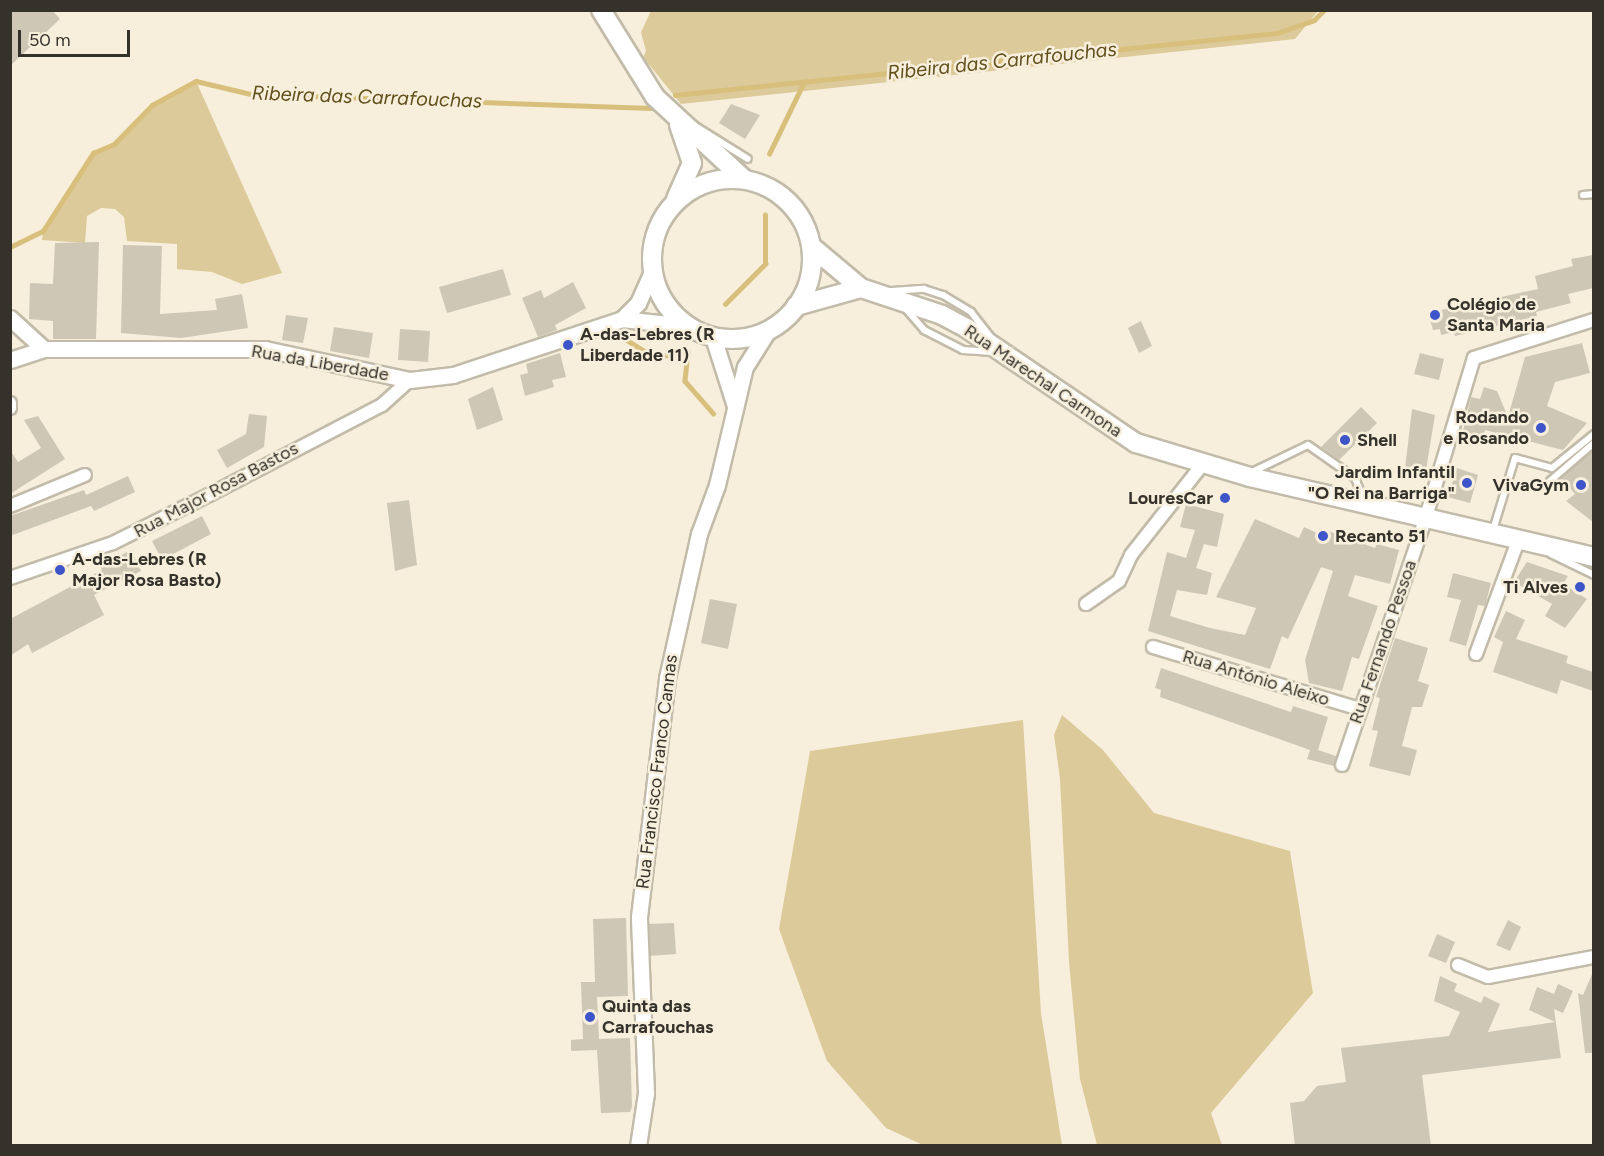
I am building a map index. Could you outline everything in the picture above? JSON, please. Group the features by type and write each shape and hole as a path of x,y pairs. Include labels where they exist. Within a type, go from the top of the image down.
{"main road":[{"path":"600,10 633,66 678,120 744,179"},
{"path":"672,205 694,188 718,180 744,179 768,187 789,202 804,223 812,247 811,271 796,306 767,332 740,339 712,337 687,326 667,307 653,269 658,228 692,163 678,120"},
{"name":"Rua Marechal Carmona","path":"812,247 870,291 942,315 1004,353 1113,431 1202,465 1425,520 1593,557"},
{"path":"796,306 870,291"},
{"name":"Rua Marechal Carmona","path":"1548,548 1593,562"}],"street":[{"path":"622,319 648,287 653,269"},
{"path":"10,318 44,349"},
{"name":"Rua da Liberdade","path":"10,360 44,349 265,349 410,380 453,375 622,319 687,326"},
{"name":"Rua Fernando Pessoa","path":"1342,765 1425,520 1474,358 1593,320"},
{"name":"Rua Francisco Franco Cannas","path":"638,1146 646,1093 639,916 667,678 699,534 717,485 744,368 767,332"},
{"path":"712,337 735,406"},
{"name":"Rua Major Rosa Bastos","path":"10,578 113,543 382,405 410,380"},
{"path":"10,403 10,408"},
{"path":"1086,604 1119,581 1131,555 1202,465"},
{"path":"10,506 85,475"},
{"path":"1476,654 1518,541"},
{"name":"Rua António Aleixo","path":"1153,647 1360,709"},
{"path":"1458,965 1488,977 1593,957"}],"lane":[{"path":"678,120 709,131 748,159"},
{"path":"1583,195 1593,194"},
{"path":"870,291 913,288 943,295 971,312 1004,353"},
{"path":"1491,535 1515,458 1552,468 1593,434"},
{"path":"1550,481 1593,443"},
{"path":"1246,476 1308,445 1355,478 1367,506"},
{"name":"Rua Marechal Carmona","path":"1548,548 1593,575"}],"shaded area":[{"path":"651,10 1318,11 1295,39 681,104 643,57 646,51 641,32"},
{"path":"196,81 282,273 242,284 212,272 177,269 177,244 127,241 124,217 115,209 101,208 87,216 85,243 42,240 43,231 93,153 114,144 152,105"},
{"path":"1062,715 1103,750 1154,813 1290,851 1313,993 1211,1113 1222,1145 1097,1145 1080,1079 1069,962 1060,779 1054,735"},
{"path":"1023,720 1041,1013 1062,1145 923,1145 886,1128 827,1061 779,929 810,751"}],"building":[{"path":"10,10 52,10 60,19 10,66"},
{"path":"731,104 760,115 745,139 719,123"},
{"path":"99,242 96,339 53,339 53,321 29,319 30,283 53,284 55,243"},
{"path":"123,245 162,246 160,314 217,310 215,299 242,294 248,328 181,338 121,333"},
{"path":"1593,255 1593,288 1568,294 1571,303 1536,312 1537,316 1455,336 1454,332 1441,335 1440,329 1433,330 1428,313 1538,289 1535,276 1573,266 1571,259"},
{"path":"503,269 511,295 447,313 439,287"},
{"path":"573,282 586,308 555,325 557,330 538,337 522,298 541,290 544,298"},
{"path":"286,315 308,318 303,343 282,340"},
{"path":"1141,321 1152,346 1139,353 1128,328"},
{"path":"334,327 373,333 369,358 330,351"},
{"path":"400,329 430,331 428,362 398,360"},
{"path":"1582,343 1590,373 1555,382 1547,406 1587,423 1563,450 1485,430 1482,444 1461,439 1471,397 1480,399 1484,387 1497,391 1508,417 1525,357"},
{"path":"560,353 566,377 552,380 554,387 525,396 520,375 528,373 526,364"},
{"path":"1420,353 1444,359 1439,380 1414,374"},
{"path":"493,387 503,420 477,430 468,399"},
{"path":"1361,407 1377,423 1339,460 1321,447"},
{"path":"1412,409 1435,415 1425,476 1405,469"},
{"path":"249,414 267,416 264,447 227,468 217,450 246,434"},
{"path":"38,416 65,459 10,494 10,450 18,462 41,448 24,420"},
{"name":"VivaGym","path":"1593,450 1593,522 1566,501 1575,494 1561,478"},
{"path":"1457,468 1478,475 1470,503 1448,497"},
{"path":"128,476 135,492 94,511 91,506 10,536 10,516 84,490 86,495"},
{"path":"409,500 417,565 395,571 387,503"},
{"path":"1186,504 1224,514 1217,547 1204,544 1196,568 1212,573 1207,595 1177,590 1170,616 1210,628 1245,635 1256,608 1216,597 1255,519 1299,538 1304,527 1317,533 1320,528 1375,548 1377,544 1399,550 1390,584 1355,575 1348,596 1378,606 1359,659 1352,657 1342,691 1309,683 1305,660 1333,571 1321,567 1288,639 1282,636 1270,669 1148,631 1167,552 1186,558 1195,530 1180,527"},
{"path":"202,516 211,534 162,560 152,541"},
{"path":"131,550 141,571 94,595 104,615 32,653 28,644 10,656 10,619 102,570 100,566"},
{"path":"1527,562 1568,576 1563,584 1587,599 1565,628 1545,616 1552,604 1514,582"},
{"path":"1453,573 1491,583 1485,606 1478,605 1466,646 1449,641 1461,600 1447,597"},
{"path":"710,599 737,604 728,649 701,643"},
{"path":"1506,611 1525,620 1516,639 1568,656 1566,663 1593,672 1593,691 1561,680 1557,694 1493,672 1503,642 1494,637"},
{"path":"1395,638 1428,648 1418,681 1429,685 1422,707 1412,707 1402,746 1417,750 1410,776 1369,766 1378,731 1372,730 1380,698 1376,697"},
{"path":"1161,668 1291,712 1293,706 1328,717 1318,750 1336,756 1334,766 1307,759 1310,750 1160,697 1161,690 1155,688"},
{"name":"Quinta das Carrafouchas","path":"626,918 628,996 597,997 599,1039 630,1038 632,1107 630,1112 601,1113 597,1050 571,1051 571,1040 583,1039 581,982 595,982 593,919"},
{"path":"1508,920 1521,927 1510,951 1496,945"},
{"path":"674,923 676,954 650,956 649,924"},
{"path":"1437,934 1455,942 1446,963 1428,956"},
{"path":"1593,972 1593,1053 1585,1053 1578,993 1583,995"},
{"path":"1440,976 1457,984 1454,991 1481,1003 1484,996 1500,1004 1488,1032 1555,1022 1529,1010 1537,987 1554,994 1558,984 1573,991 1563,1013 1554,1009 1561,1058 1422,1075 1431,1146 1295,1146 1290,1103 1304,1101 1317,1086 1346,1082 1341,1048 1449,1036 1460,1012 1434,1001"}],"waterway":[{"name":"Ribeira das Carrafouchas","path":"675,95 1277,33 1314,20 1324,10"},
{"name":"Ribeira das Carrafouchas","path":"10,247 43,231 93,153 114,144 152,105 196,81 251,94 651,108"},
{"path":"769,154 804,82"},
{"path":"725,304 765,264 765,215"},
{"path":"625,339 654,357 688,352"},
{"path":"688,352 685,381 713,413"}],"place":[{"name":"Colégio de Santa Maria","path":"1435,315"},
{"name":"A-das-Lebres (R Liberdade 11)","path":"568,345"},
{"name":"Rodando e Rosando","path":"1541,428"},
{"name":"Shell","path":"1345,440"},
{"name":"Jardim Infantil \"O Rei na Barriga\"","path":"1467,483"},
{"name":"VivaGym","path":"1581,485"},
{"name":"LouresCar","path":"1225,498"},
{"name":"Recanto 51","path":"1323,536"},
{"name":"A-das-Lebres (R Major Rosa Basto)","path":"60,570"},
{"name":"Ti Alves","path":"1580,587"},
{"name":"Quinta das Carrafouchas","path":"590,1017"}]}
